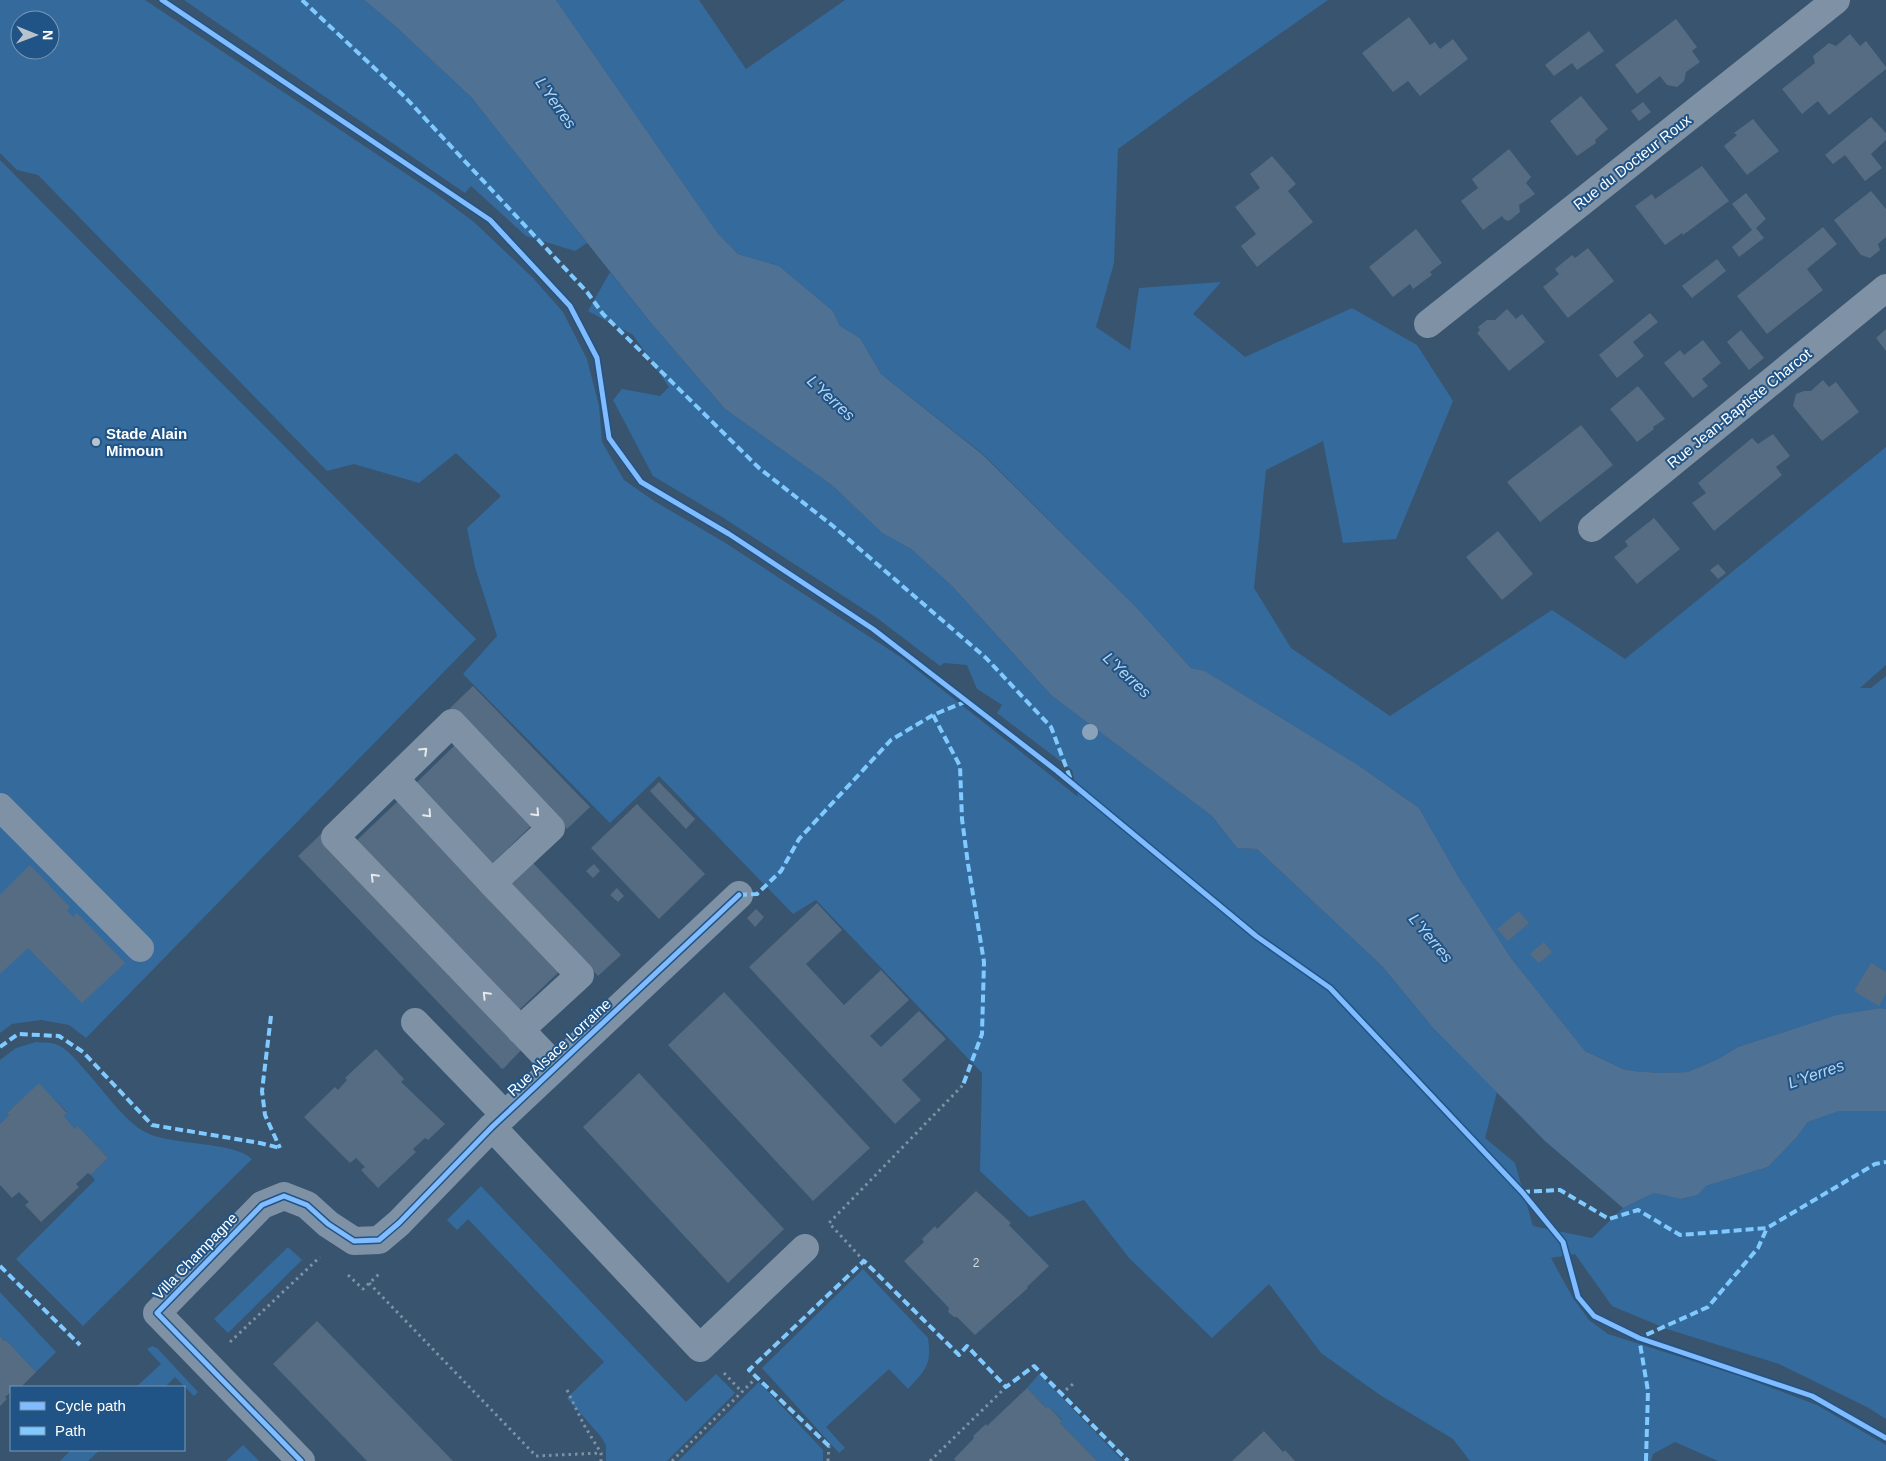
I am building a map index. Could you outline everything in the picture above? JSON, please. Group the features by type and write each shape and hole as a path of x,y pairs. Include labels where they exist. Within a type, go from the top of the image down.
{"street":[{"name":"Rue du Docteur Roux","path":"1428,324 1836,0"},
{"name":"Rue Jean-Baptiste Charcot","path":"1592,528 1886,288"},
{"path":"492,882 551,828 452,723 335,837 556,1067"},
{"path":"395,779 580,975 520,1030"},
{"path":"0,807 140,948"},
{"name":"Rue Alsace Lorraine","path":"400,1223 499,1121 739,895"},
{"path":"415,1022 499,1121 700,1348 805,1248"},
{"name":"Villa Champagne","path":"301,1461 157,1313 262,1205 284,1196 307,1205 328,1224 354,1241 379,1240 400,1223"}],"path":[{"path":"162,0 490,220 570,306 597,358 609,438 641,482 729,534 873,629 1056,771 1256,936 1330,988 1522,1192 1563,1242 1578,1297 1594,1316 1639,1338 1812,1396 1886,1438"},
{"path":"864,1261 829,1223 963,1085"},
{"path":"226,1346 324,1252"},
{"path":"344,1271 363,1289 382,1272"},
{"path":"369,1283 536,1456 601,1453"},
{"path":"672,1461 757,1377"},
{"path":"1061,1394 1073,1384"},
{"path":"930,1461 1006,1387"},
{"path":"567,1390 584,1425 601,1453 601,1461"},
{"path":"828,1461 829,1446"}],"shaded area":[{"path":"0,0 145,0 435,193 474,222 533,278 563,312 587,359 599,406 602,442 624,480 654,501 724,542 902,658 1078,797 1072,770 997,713 1002,705 977,689 967,665 944,663 940,666 877,618 722,517 653,476 613,400 622,389 660,396 669,387 633,335 588,311 610,272 725,409 833,486 882,533 911,549 952,586 1052,696 1212,816 1237,848 1257,849 1382,966 1434,1029 1497,1092 1485,1138 1515,1163 1533,1226 1592,1238 1623,1208 1654,1193 1682,1199 1698,1195 1706,1186 1768,1167 1796,1138 1808,1122 1838,1111 1886,1111 1886,1419 1867,1407 1779,1364 1667,1329 1612,1306 1575,1254 1551,1258 1573,1298 1589,1320 1608,1334 1743,1377 1817,1405 1886,1445 1886,1461 1718,1461 1675,1442 1653,1454 1651,1461 1470,1461 1453,1439 1380,1395 1321,1353 1269,1284 1212,1338 1129,1258 1084,1200 1029,1217 980,1171 982,1073 816,900 793,914 659,776 610,823 463,674 497,636 475,567 467,528 501,496 456,453 419,483 354,464 327,471 38,175 17,170 0,153"},
{"path":"184,0 364,0 393,24 471,97 587,243 575,251 526,236 471,186 465,193"},
{"path":"556,0 699,0 746,69 845,0 1328,0 1118,149 1114,263 1096,327 1130,350 1139,288 1221,282 1193,314 1245,357 1352,308 1417,345 1453,401 1396,539 1343,543 1323,441 1266,470 1254,588 1291,648 1390,716 1552,610 1625,659 1886,447 1886,665 1860,688 1871,688 1886,676 1886,1009 1880,1008 1836,1015 1738,1047 1718,1059 1688,1072 1660,1073 1623,1069 1585,1051 1511,958 1458,876 1419,808 1358,765 1205,671 1191,668 1135,606 983,454 881,374 860,338 840,326 833,311 779,266 738,254 719,235"},
{"path":"0,160 476,639 86,1038 69,1025 41,1020 12,1024 0,1033"},
{"path":"36,1042 53,1043 67,1051 121,1112 145,1132 170,1140 231,1149 243,1153 252,1159 83,1326 16,1259 95,1180 91,1175 108,1158 79,1127 75,1129 64,1116 67,1112 39,1084 7,1113 9,1115 0,1124 0,1060 16,1048"},
{"path":"481,1186 686,1402 716,1374 735,1393 667,1461 606,1461 606,1446 602,1438 567,1398 604,1362 468,1219 457,1230 447,1220"},
{"path":"288,1247 302,1260 228,1333 214,1319"},
{"path":"863,1269 928,1338 929,1355 923,1372 908,1389 889,1369 826,1427 845,1448 839,1453 762,1368"},
{"path":"0,1292 56,1352 36,1372 0,1336"},
{"path":"152,1346 157,1348 198,1392 194,1396 175,1377 166,1386 137,1386 161,1364 147,1349"},
{"path":"1039,1374 1123,1461 1097,1461 1060,1423 1062,1420 1048,1406 1046,1408 1027,1388"},
{"path":"759,1382 823,1450 823,1461 678,1461"},
{"path":"243,1445 259,1461 226,1461"},
{"path":"70,1451 99,1451 88,1461 60,1461"}],"water":[{"name":"L'Yerres","path":"364,0 556,0 719,235 738,254 779,266 833,311 840,326 860,338 881,374 982,454 1135,606 1191,668 1205,671 1358,765 1419,808 1458,876 1511,958 1585,1051 1623,1069 1660,1073 1688,1072 1718,1059 1738,1047 1836,1015 1880,1008 1886,1009 1886,1111 1839,1111 1808,1122 1796,1138 1768,1167 1706,1186 1698,1195 1681,1199 1654,1193 1623,1208 1545,1141 1434,1029 1382,966 1257,849 1237,848 1212,816 1052,696 952,586 911,549 882,533 833,486 725,409 651,323 471,97 393,24"}],"building":[{"path":"1409,17 1430,45 1435,42 1440,49 1453,39 1468,59 1420,96 1408,81 1393,92 1362,53"},
{"path":"1676,19 1697,47 1692,51 1700,62 1686,72 1684,81 1677,87 1667,85 1660,76 1637,94 1615,65"},
{"path":"1589,31 1604,51 1577,70 1572,63 1554,76 1545,65"},
{"path":"1850,34 1860,46 1866,41 1886,69 1829,115 1818,101 1802,114 1782,89 1815,63 1813,56 1829,43 1836,46"},
{"path":"1581,96 1608,129 1595,140 1596,143 1577,156 1550,121"},
{"path":"1643,102 1651,112 1639,121 1631,111"},
{"path":"1871,117 1886,133 1886,140 1871,154 1882,168 1865,181 1845,155 1833,164 1825,155"},
{"path":"1753,119 1779,151 1747,175 1724,146 1737,135 1734,133"},
{"path":"1509,149 1531,177 1526,183 1535,194 1519,205 1520,212 1509,221 1505,220 1502,216 1483,230 1461,201 1478,188 1472,179"},
{"path":"1272,156 1296,184 1288,191 1313,222 1257,267 1241,246 1256,234 1235,207 1260,188 1250,174"},
{"path":"1702,166 1729,201 1683,235 1682,233 1665,245 1635,206 1652,194 1655,199"},
{"path":"1871,191 1886,209 1886,237 1878,244 1880,250 1870,258 1861,255 1834,220"},
{"path":"1746,193 1766,219 1756,228 1764,238 1739,257 1732,247 1752,230 1732,204"},
{"path":"1823,227 1837,244 1807,269 1823,290 1767,334 1737,296"},
{"path":"1416,229 1442,263 1430,272 1432,275 1413,289 1410,284 1393,297 1369,267"},
{"path":"1588,248 1614,281 1568,318 1543,287 1559,274 1555,269 1572,255 1575,258"},
{"path":"1717,259 1726,271 1692,298 1682,286"},
{"path":"1507,309 1516,319 1522,314 1545,342 1509,371 1477,333 1480,330 1478,327 1487,320 1495,320"},
{"path":"1650,313 1658,322 1633,342 1644,356 1617,378 1599,355"},
{"path":"1886,329 1886,351 1876,338"},
{"path":"1741,330 1764,358 1749,370 1727,342"},
{"path":"1703,340 1721,363 1702,379 1708,386 1693,398 1664,363 1680,350 1684,355"},
{"path":"1823,380 1829,387 1836,382 1859,412 1822,441 1793,406 1796,394 1811,391"},
{"path":"1638,386 1665,419 1637,442 1610,409"},
{"path":"1581,425 1613,465 1540,522 1507,482"},
{"path":"1773,434 1790,456 1776,467 1782,475 1714,531 1692,503 1706,493 1698,483 1752,438 1758,444"},
{"path":"1654,518 1680,549 1637,584 1614,557 1628,546 1625,541"},
{"path":"1498,531 1533,574 1502,600 1466,557"},
{"path":"1718,564 1726,573 1718,579 1710,570"},
{"path":"473,686 590,807 567,829 450,708"},
{"path":"456,744 534,823 491,865 413,786"},
{"path":"659,782 695,819 686,829 650,791"},
{"path":"399,800 562,969 518,1011 355,842"},
{"path":"637,804 705,874 659,919 591,848"},
{"path":"321,834 524,1047 504,1068 502,1069 298,856"},
{"path":"533,863 621,955 598,976 510,885"},
{"path":"594,864 600,871 593,878 586,871"},
{"path":"30,865 70,907 67,911 73,917 77,913 125,963 82,1003 28,948 0,974 0,895"},
{"path":"617,888 624,896 618,902 610,895"},
{"path":"817,903 842,930 806,964 844,1005 881,970 909,1000 870,1036 881,1047 919,1011 946,1039 902,1080 921,1100 895,1124 749,967"},
{"path":"756,909 764,917 755,927 747,918"},
{"path":"1519,911 1529,923 1508,941 1497,929"},
{"path":"1544,942 1552,952 1539,963 1530,954"},
{"path":"1871,963 1886,972 1886,993 1879,1006 1854,991"},
{"path":"724,992 870,1148 813,1201 668,1045"},
{"path":"376,1049 404,1079 401,1082 445,1124 428,1140 425,1138 413,1149 416,1152 378,1188 361,1170 365,1167 356,1158 350,1163 304,1117 335,1087 338,1090 347,1080 345,1078"},
{"path":"639,1073 784,1229 728,1283 583,1127"},
{"path":"39,1083 67,1113 64,1116 75,1129 78,1126 108,1158 91,1175 88,1173 76,1184 79,1187 41,1222 25,1205 29,1202 19,1192 12,1198 0,1185 0,1124 9,1115 7,1113"},
{"path":"976,1191 1011,1223 1009,1225 1049,1266 1028,1288 975,1335 957,1317 948,1312 949,1308 904,1261 924,1242 922,1239 935,1226 937,1229"},
{"path":"317,1321 453,1461 367,1461 273,1364"},
{"path":"0,1336 36,1372 22,1386 10,1386 10,1393 5,1397 7,1399 0,1406"},
{"path":"1027,1388 1046,1408 1048,1406 1062,1421 1060,1423 1097,1461 956,1461 954,1459 974,1438 973,1436 986,1424 987,1426"},
{"path":"1264,1431 1283,1452 1285,1450 1295,1461 1232,1461"}],"marked path":[{"path":"302,0 404,96 587,292 603,314 759,468 833,526 986,658 1051,727 1071,780"},
{"path":"739,895 757,894 781,871 799,839 891,740 933,715 967,701"},
{"path":"933,715 960,766 962,819 984,962 982,1034 963,1085"},
{"path":"271,1016 262,1091 265,1115 280,1148"},
{"path":"0,1047 18,1034 59,1036 83,1052 152,1125 280,1148"},
{"path":"1522,1192 1560,1190 1609,1219 1638,1210 1680,1235 1767,1228 1875,1164 1886,1162"},
{"path":"1646,1461 1648,1391 1639,1338 1708,1307 1758,1248 1767,1228"},
{"path":"829,1446 749,1370 864,1261 959,1355 967,1346 1006,1387 1034,1366 1128,1461"},
{"path":"0,1266 80,1345"}],"cycle path":[{"path":"162,0 490,220 570,306 597,358 609,438 641,482 729,534 873,629 1057,771 1256,936 1330,988 1522,1192 1563,1242 1578,1297 1594,1316 1639,1338 1812,1396 1886,1438"},
{"path":"301,1461 157,1313 262,1205 284,1196 307,1205 328,1224 354,1241 379,1240 399,1223 492,1127 739,895"}],"place":[{"name":"Stade Alain Mimoun","path":"96,442"}]}
